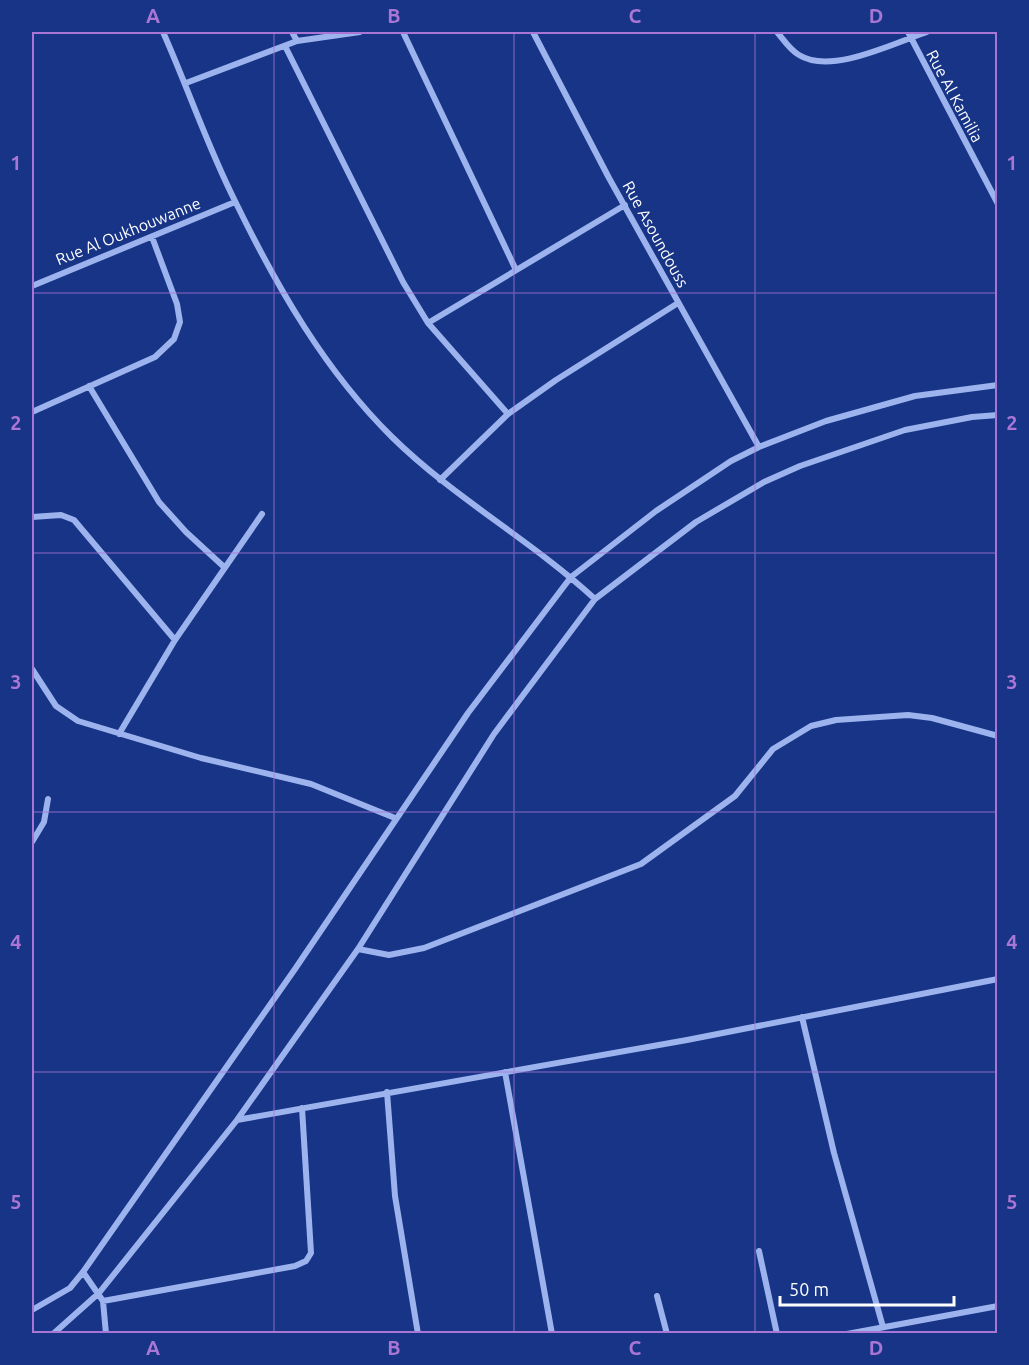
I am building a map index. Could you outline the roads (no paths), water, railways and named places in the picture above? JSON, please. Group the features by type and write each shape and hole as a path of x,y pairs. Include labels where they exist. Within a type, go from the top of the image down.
{"street":[{"path":"162,32 186,83 235,202 292,306 339,377 393,438 440,480 571,577 595,599"},
{"path":"292,32 297,41"},
{"path":"186,83 297,41 360,32"},
{"path":"403,32 516,270"},
{"name":"Rue Asoundouss","path":"533,32 624,205 759,447"},
{"path":"777,32 798,55 822,62 855,57 909,34 927,32"},
{"name":"Rue Al Kamilia","path":"909,34 998,204"},
{"path":"285,46 399,272 428,323 508,414"},
{"name":"Rue Al Oukhouwanne","path":"32,286 235,202"},
{"path":"428,323 624,205"},
{"path":"32,412 154,357 174,339 180,322 177,304 152,237"},
{"path":"440,480 508,414 556,380 678,303"},
{"path":"32,1310 70,1288 83,1272 508,657 571,577 656,511 722,467 759,447 826,421 905,399 998,385"},
{"path":"89,386 159,502 186,532 223,566"},
{"path":"53,1334 99,1293 237,1120 358,949 494,734 595,599 696,522 764,482 800,466 905,430 972,417 998,416"},
{"path":"119,734 175,640 223,566 262,514"},
{"path":"32,518 61,515 74,520 175,640"},
{"path":"32,669 56,706 69,716 119,734 201,758 311,784 396,818"},
{"path":"358,949 389,955 424,948 641,864 735,796 773,749 811,726 853,718 908,715 932,718 998,736"},
{"path":"32,842 45,822 48,799"},
{"path":"237,1120 998,979"},
{"path":"802,1017 834,1153 883,1327"},
{"path":"505,1072 552,1334"},
{"path":"387,1092 395,1196 418,1334"},
{"path":"103,1301 295,1266 306,1261 311,1252 302,1108"},
{"path":"759,1251 777,1334"},
{"path":"83,1272 103,1301 106,1334"},
{"path":"657,1296 667,1334"},
{"path":"847,1334 998,1306"}]}
